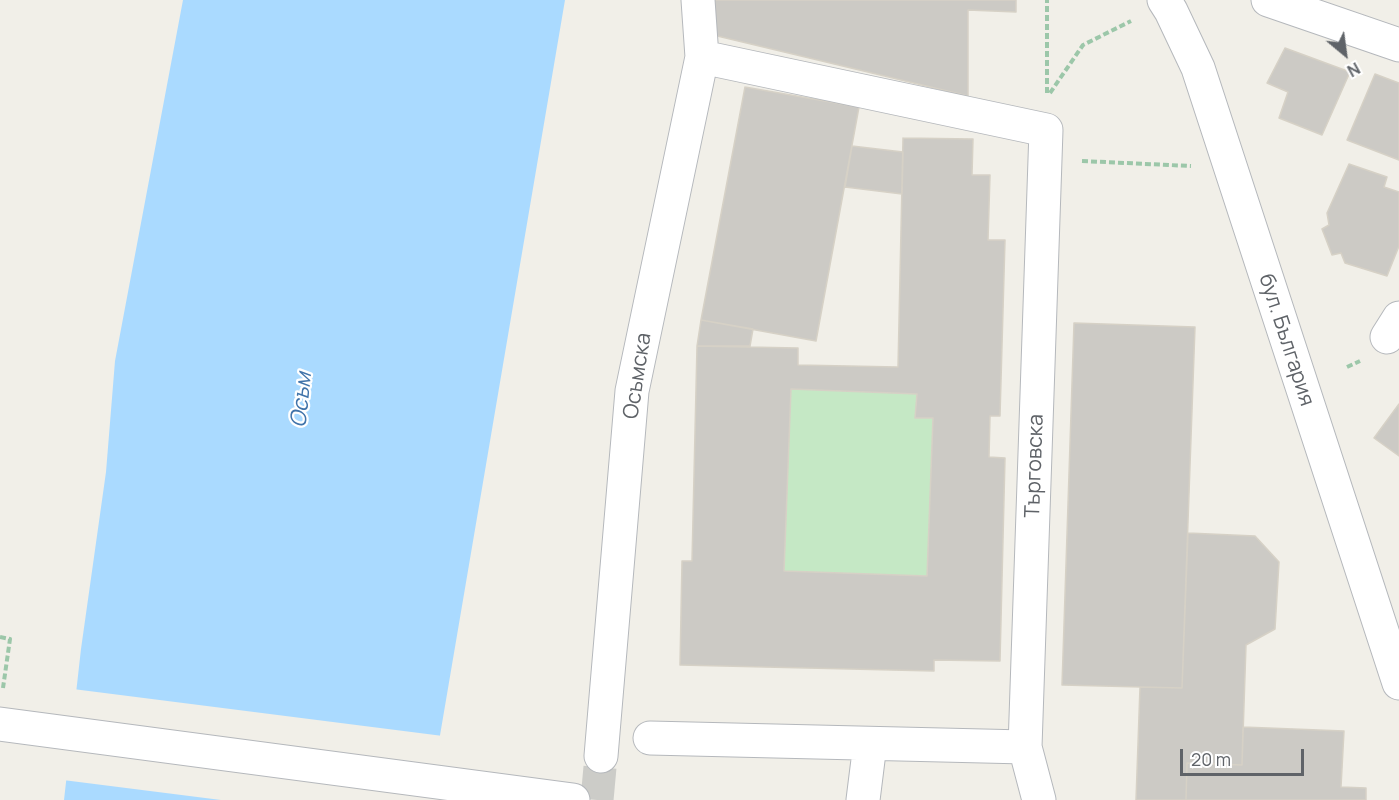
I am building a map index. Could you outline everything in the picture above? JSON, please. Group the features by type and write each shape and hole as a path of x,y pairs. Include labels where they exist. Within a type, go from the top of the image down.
{"street":[{"name":"Осъмска","path":"601,756 632,391 702,57 698,0"},
{"path":"1268,0 1399,45"},
{"name":"бул. България","path":"1150,9 1171,11 1197,68 1399,683"},
{"path":"702,57 971,114 1046,145"},
{"name":"Търговска","path":"1039,800 1025,747 1046,145"},
{"path":"0,724 573,800"},
{"path":"650,738 1025,747"},
{"path":"863,800 870,744"}],"path":[{"path":"1047,0 1047,99 1083,45 1150,9"},
{"path":"1046,145 1192,166"},
{"path":"0,638 10,639 3,692"}],"green space":[{"path":"791,389 917,394 916,417 933,418 927,576 784,571"}],"water":[{"name":"Осъм","path":"183,0 565,0 429,800 64,800 81,649 106,472 115,361"}],"pier":[{"path":"73,689 443,736 432,800 221,800 63,780"}],"building":[{"path":"715,0 1016,0 1016,12 968,10 968,96 709,34"},
{"path":"1285,48 1350,72 1322,135 1279,118 1288,92 1267,83"},
{"path":"1375,74 1399,83 1399,160 1347,140"},
{"path":"745,87 859,107 816,341 701,320"},
{"path":"903,138 973,139 972,175 990,175 988,240 1005,240 1000,416 990,416 989,457 1005,458 1000,661 934,660 934,671 680,665 682,561 692,561 697,346 798,348 798,365 898,367","holes":["791,389 917,394 915,418 933,418 927,576 784,571"]},
{"path":"852,146 903,152 902,194 845,187"},
{"path":"1349,164 1387,177 1384,187 1399,192 1399,246 1387,276 1345,263 1341,253 1332,255 1322,229 1329,225 1327,213"},
{"path":"701,320 753,329 750,346 697,346"},
{"path":"1074,323 1195,327 1182,688 1062,685"},
{"path":"1399,404 1399,456 1374,438"},
{"path":"1188,533 1255,536 1279,562 1275,629 1246,645 1242,765 1187,763 1186,800 1136,800 1140,687 1182,688"},
{"path":"1243,727 1344,731 1341,787 1366,788 1366,800 1186,800 1187,763 1242,765"}],"tunnel":[{"path":"597,800 601,756"}]}
